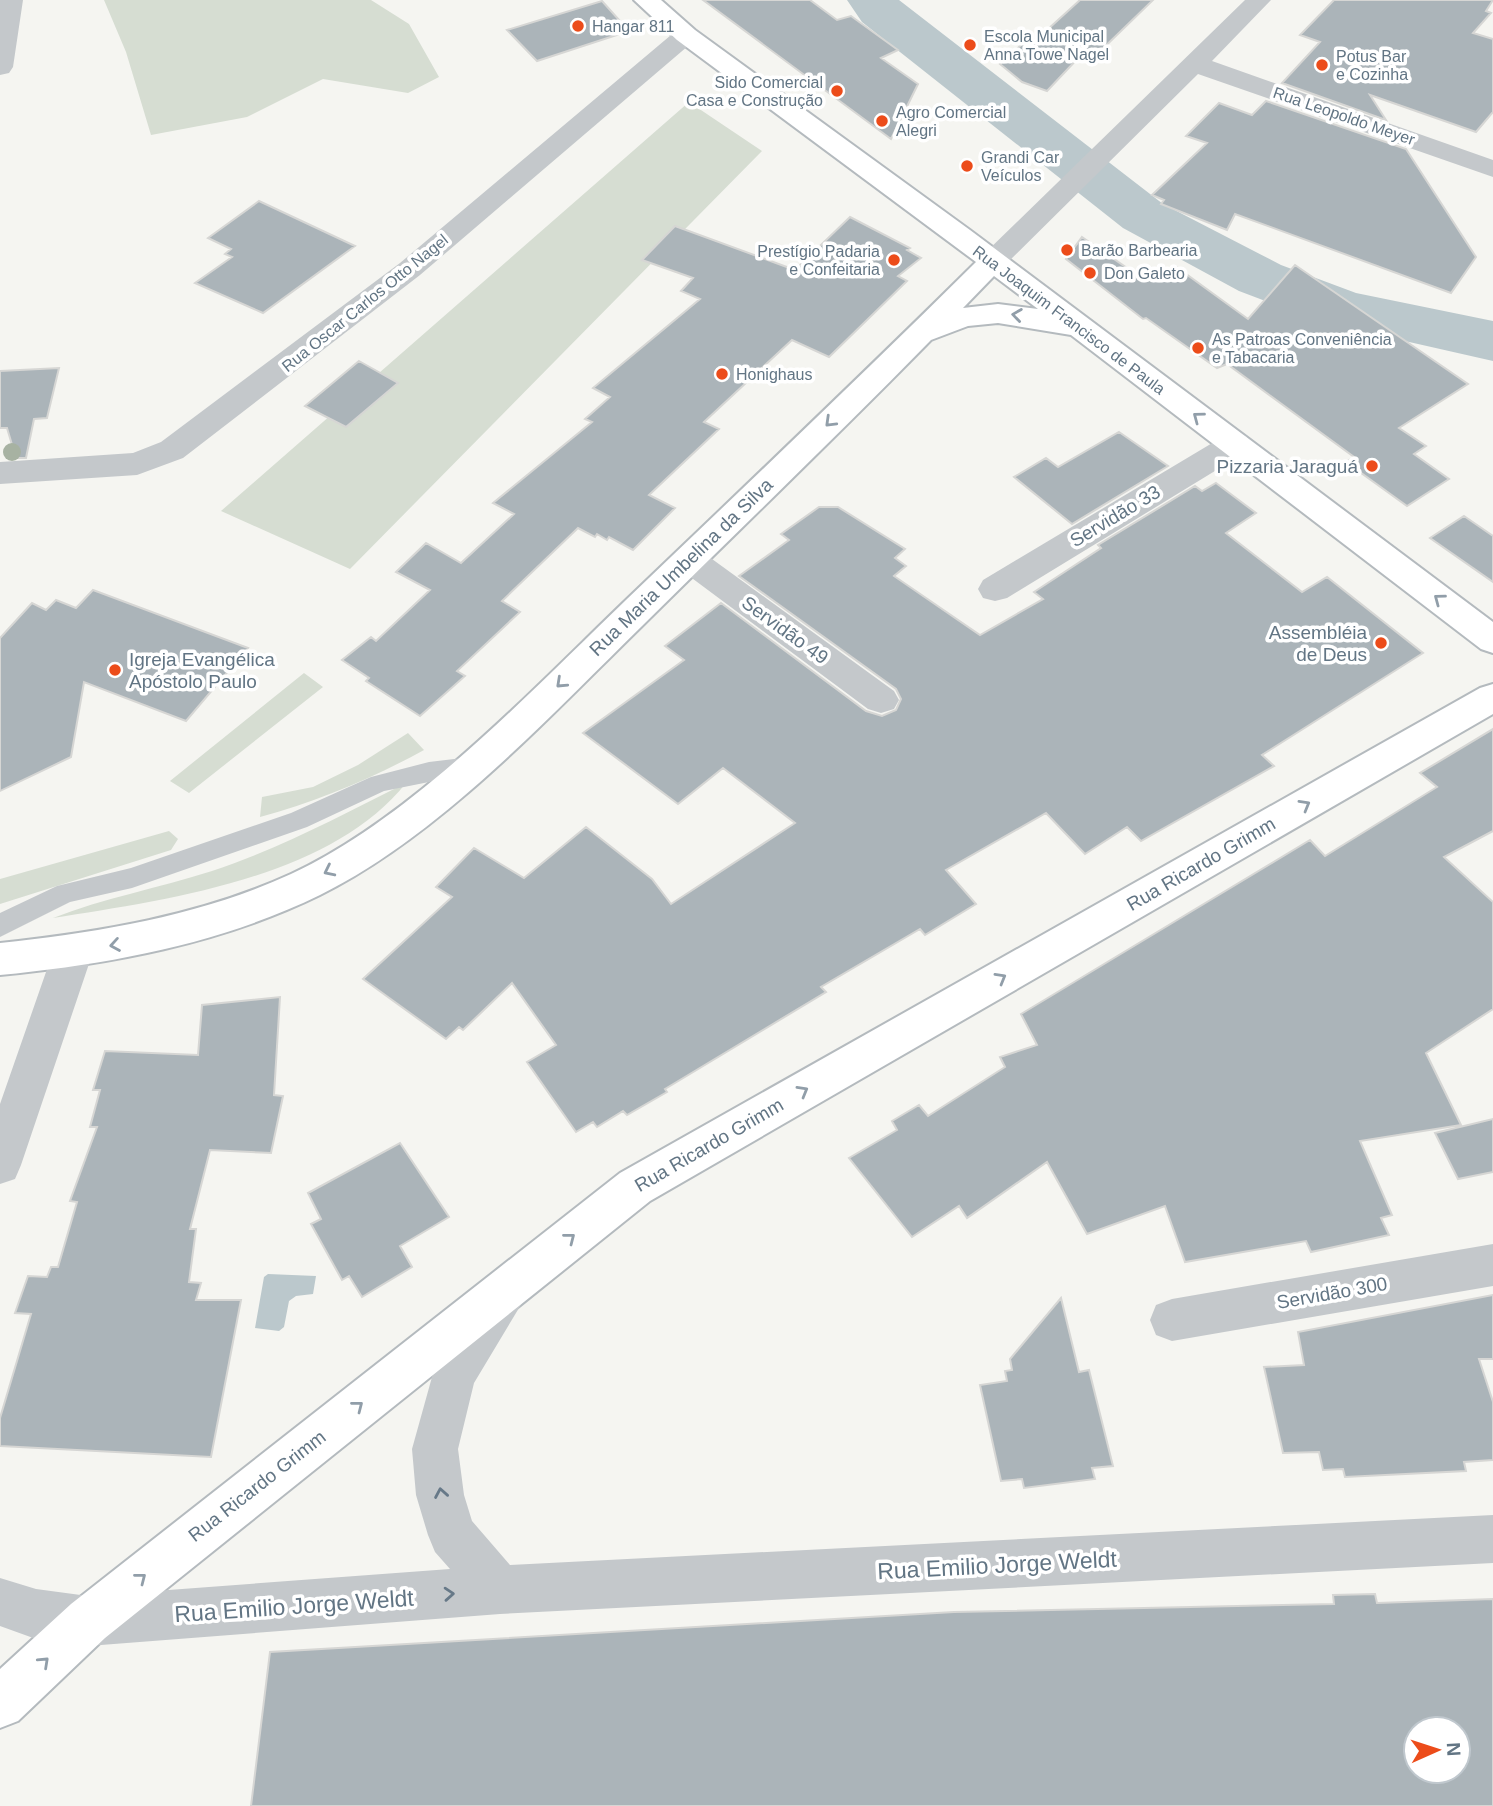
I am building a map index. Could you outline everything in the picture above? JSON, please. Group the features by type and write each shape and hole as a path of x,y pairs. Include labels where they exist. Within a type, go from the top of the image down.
{"main road":[{"name":"Rua Joaquim Francisco de Paula","path":"646,0 686,34 993,261 1493,640"},
{"name":"Rua Maria Umbelina da Silva","path":"0,959 73,952 198,925 292,890 346,863 387,836 430,804 471,766 689,559 993,261"},
{"path":"914,340 944,323 995,313 1017,314 1083,330"},
{"name":"Rua Ricardo Grimm","path":"0,1703 88,1621 635,1187 1493,697"}],"street":[{"path":"0,67 12,0"},
{"name":"Rua Maria Umbelina da Silva","path":"993,261 1259,0"},
{"name":"Rua Oscar Carlos Otto Nagel","path":"0,473 137,464 173,450 410,269 686,34"},
{"name":"Rua Leopoldo Meyer","path":"1195,64 1493,169"},
{"name":"Servidão 33","path":"995,589 1235,444"},
{"name":"Servidão 49","path":"689,559 881,700"},
{"path":"0,1166 73,952"},
{"name":"Servidão 300","path":"1172,1320 1493,1265"},
{"path":"500,1590 452,1535 440,1495 435,1449 453,1374 516,1280"},
{"name":"Rua Emilio Jorge Weldt","path":"0,1602 36,1614 88,1621 500,1590 1493,1539"}],"lane":[{"path":"0,927 13,917 66,893 132,878 299,820 379,783 429,771 471,766"}],"shaded area":[{"path":"104,0 371,0 409,24 439,77 408,93 323,79 247,117 151,135 126,52"},
{"path":"689,102 762,151 350,569 221,511"},
{"path":"304,673 323,687 189,793 170,781"},
{"path":"408,733 424,750 344,788 260,817 262,797 313,787 358,765"},
{"path":"406,783 374,815 335,842 291,863 195,892 53,918 237,862 310,831"},
{"path":"169,831 178,839 171,850 0,904 0,879"},
{"path":"268,1274 316,1276 313,1294 296,1296 289,1301 284,1327 279,1331 255,1328 264,1277"}],"building":[{"path":"703,0 810,0 837,20 851,16 898,50 881,58 918,84 891,139"},
{"path":"1080,0 1153,0 1092,59 1081,55 1047,91 1022,82 1000,64 1030,37 1036,40"},
{"path":"1334,0 1493,0 1486,11 1491,13 1473,33 1493,39 1493,112 1476,132 1370,95 1386,120 1282,83 1320,42 1300,35"},
{"path":"602,1 629,31 537,61 507,30"},
{"path":"1266,101 1406,149 1476,257 1451,293 1235,214 1227,230 1161,204 1164,200 1152,195 1207,143 1186,136 1219,103 1252,115"},
{"path":"259,201 355,246 263,313 195,283 232,257 225,254 231,249 208,238"},
{"path":"850,217 910,248 907,250 921,258 898,276 907,281 829,357 792,340 704,422 719,429 649,495 675,508 633,550 609,537 607,540 597,534 595,537 578,528 502,601 520,612 457,671 465,676 420,716 366,681 369,678 342,660 371,637 376,641 430,590 396,572 426,543 461,563 514,514 493,503 592,422 585,419 610,397 593,388 700,299 681,291 693,278 642,260 675,226 795,270"},
{"path":"1082,237 1146,281 1175,266 1248,319 1295,265 1468,384 1399,428 1426,446 1414,454 1449,479 1407,506 1346,462 1354,457 1227,364 1217,368 1146,318 1143,319 1066,259"},
{"path":"359,361 398,383 346,427 305,406"},
{"path":"59,368 47,418 34,419 26,458 16,458 7,428 0,428 0,371"},
{"path":"1119,432 1168,466 1072,524 1014,477 1046,458 1058,467"},
{"path":"1216,483 1256,513 1226,533 1302,592 1327,577 1423,653 1262,755 1274,766 1141,841 1127,827 1085,854 1046,813 946,870 976,904 925,935 920,929 821,987 826,992 665,1089 667,1092 627,1115 623,1111 597,1127 593,1122 576,1132 527,1062 556,1045 512,983 463,1030 459,1027 446,1039 363,979 452,897 436,887 474,848 524,878 586,827 652,879 671,904 795,823 723,768 678,804 583,733 684,660 665,646 721,603 866,711 882,716 896,710 901,699 896,689 739,576 789,540 781,534 819,507 838,507 905,549 895,558 906,566 894,576 980,635 1043,599 1034,592 1101,548 1098,545 1195,486 1202,491"},
{"path":"1464,516 1493,536 1493,582 1430,538"},
{"name":"Igreja Evangélica Apóstolo Paulo","path":"93,590 248,648 186,721 84,682 71,757 0,791 0,638 32,603 46,610 56,600 76,608"},
{"path":"1493,729 1493,831 1444,857 1493,902 1493,1009 1426,1053 1461,1125 1360,1141 1392,1215 1381,1218 1389,1235 1311,1252 1306,1241 1185,1262 1165,1206 1087,1234 1047,1162 967,1218 959,1206 912,1237 849,1158 897,1130 892,1121 919,1105 928,1116 1005,1067 1000,1057 1037,1045 1021,1014 1310,840 1325,856 1437,787 1420,773"},
{"path":"280,997 274,1095 283,1096 271,1153 210,1150 190,1229 196,1229 189,1282 201,1283 196,1300 241,1300 211,1457 0,1446 0,1418 31,1314 15,1313 28,1276 47,1277 51,1267 58,1267 77,1202 70,1201 97,1127 90,1127 100,1090 93,1090 105,1051 198,1055 202,1005"},
{"path":"1493,1119 1493,1172 1458,1179 1435,1133"},
{"path":"400,1143 449,1217 400,1246 412,1267 362,1297 349,1276 342,1280 311,1224 321,1219 308,1193"},
{"path":"1493,1295 1493,1359 1479,1359 1493,1402 1493,1460 1464,1462 1466,1471 1345,1477 1343,1469 1323,1470 1319,1452 1283,1453 1264,1367 1304,1365 1298,1332"},
{"path":"1061,1298 1079,1372 1089,1370 1113,1466 1092,1468 1095,1479 1024,1488 1022,1479 1001,1481 980,1385 1007,1381 1005,1371 1012,1370 1010,1359"},
{"path":"1375,1594 1377,1603 1493,1599 1493,1806 251,1806 270,1652 954,1612 1334,1604 1333,1595"}],"waterway":[{"path":"873,0 880,11 1143,216 1260,278 1342,309 1493,341"}],"place":[{"name":"Hangar 811","path":"578,26"},
{"name":"Escola Municipal Anna Towe Nagel","path":"970,45"},
{"name":"Potus Bar e Cozinha","path":"1322,65"},
{"name":"Sido Comercial Casa e Construção","path":"837,91"},
{"name":"Agro Comercial Alegri","path":"882,121"},
{"name":"Grandi Car Veículos","path":"967,166"},
{"name":"Barão Barbearia","path":"1067,250"},
{"name":"Prestígio Padaria e Confeitaria","path":"894,260"},
{"name":"Don Galeto","path":"1090,273"},
{"name":"As Patroas Conveniência e Tabacaria","path":"1198,348"},
{"name":"Honighaus","path":"722,374"},
{"name":"Pizzaria Jaraguá","path":"1372,466"},
{"name":"Assembléia de Deus","path":"1381,643"},
{"name":"Igreja Evangélica Apóstolo Paulo","path":"115,670"}]}
